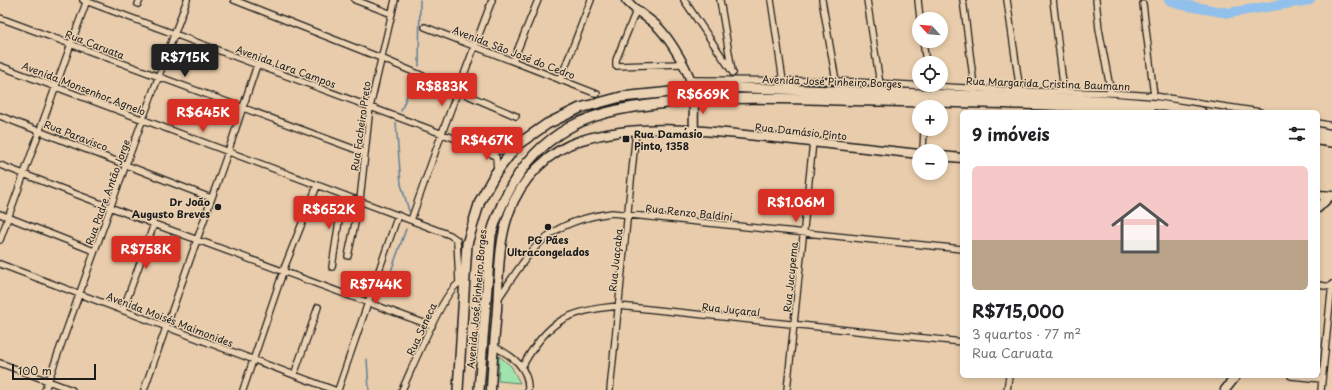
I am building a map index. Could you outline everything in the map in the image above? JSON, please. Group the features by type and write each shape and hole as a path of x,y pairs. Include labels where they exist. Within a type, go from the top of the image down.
{"main road":[{"name":"Avenida José Pinheiro Borges","path":"479,390 491,235 506,194 516,177 540,149 555,137 590,118 608,112 693,96"},
{"name":"Avenida José Pinheiro Borges","path":"458,390 461,283 472,220 480,201 497,171 512,151 533,133 547,124 580,108 596,102 621,97 693,96 730,98 976,96 1112,101 1186,110"},
{"name":"Avenida José Pinheiro Borges","path":"976,96 1124,110"},
{"path":"1320,132 1332,135"},
{"path":"1320,140 1332,142"}],"street":[{"name":"Rua Padre Antão Jorge","path":"45,390 110,207 187,0"},
{"path":"234,0 381,58 516,116"},
{"path":"355,0 392,14"},
{"name":"Rua Facheiro Preto","path":"348,256 360,200 370,107 395,0"},
{"path":"410,220 492,0"},
{"path":"513,61 538,0"},
{"path":"560,80 591,0"},
{"path":"626,0 636,11 658,28 670,44 690,80 693,96 694,130"},
{"path":"684,0 733,73"},
{"path":"720,0 733,80"},
{"path":"771,0 783,81"},
{"path":"822,0 836,81"},
{"path":"868,0 880,84"},
{"path":"918,0 919,12"},
{"path":"963,0 976,96"},
{"path":"1007,0 1020,91"},
{"path":"1053,0 1064,92"},
{"path":"1096,0 1099,29 1110,92"},
{"name":"Avenida Lara Campos","path":"86,1 484,149 512,151"},
{"path":"0,240 86,1"},
{"path":"1142,4 1154,96"},
{"path":"636,11 615,65 617,67 681,64"},
{"name":"Rua Caruata","path":"0,18 158,78 365,153"},
{"name":"Avenida São José do Cedro","path":"425,27 597,94"},
{"path":"144,390 167,328 257,65"},
{"name":"Avenida Monsenhor Agnelo","path":"0,66 317,186 360,200 456,238 458,244 457,266 461,283"},
{"name":"Rua Margarida Cristina Baumann","path":"690,80 836,81 912,85"},
{"name":"Rua Margarida Cristina Baumann","path":"948,90 976,96 1020,91 1110,92 1154,96 1247,110"},
{"name":"Rua Paravisco","path":"0,116 211,198"},
{"path":"1320,123 1332,126"},
{"name":"Rua Damásio Pinto","path":"491,390 500,255 504,229 514,200 526,181 545,161 570,146 582,140 636,131 694,130 912,153"},
{"name":"Rua Juaçaba","path":"610,390 636,131"},
{"name":"Rua Jucupema","path":"787,390 813,142"},
{"name":"Avenida Lara Campos","path":"484,149 496,157 497,171"},
{"path":"948,157 960,158"},
{"path":"0,165 196,240 432,326"},
{"path":"243,390 283,271 317,186"},
{"path":"332,267 343,195"},
{"path":"1320,195 1331,196"},
{"path":"1320,206 1331,196"},
{"name":"Rua Renzo Baldini","path":"498,299 524,259 533,248 551,233 588,217 612,213 960,249"},
{"path":"0,214 94,251"},
{"path":"338,390 367,303 399,216"},
{"path":"123,310 154,224"},
{"name":"Avenida Moisés Maimonides","path":"0,264 334,390"},
{"name":"Rua Seneca","path":"402,390 444,301 461,283"},
{"path":"1321,390 1332,284"},
{"path":"1320,285 1332,287"},
{"path":"294,375 318,306"},
{"name":"Rua Juçaral","path":"522,367 536,342 544,333 565,318 583,311 619,306 960,342"},
{"path":"495,347 515,359 522,367 528,390"},
{"path":"0,363 72,390"},
{"path":"1007,390 1009,378"},
{"path":"1225,390 1234,378"},
{"path":"1312,378 1322,379"}],"green space":[{"path":"499,356 511,366 520,383 498,381"}],"waterway":[{"path":"419,66 420,0"},
{"path":"1169,0 1178,4 1228,13 1310,0"},
{"path":"401,111 414,77"},
{"path":"396,123 401,184 409,211"},
{"path":"383,294 406,229"},
{"path":"367,359 369,390"}],"place":[{"name":"Rua Damásio Pinto, 1358","path":"626,139"},
{"name":"Dr João Augusto Breves","path":"218,207"},
{"name":"PG Pães Ultracongelados","path":"548,227"}]}
